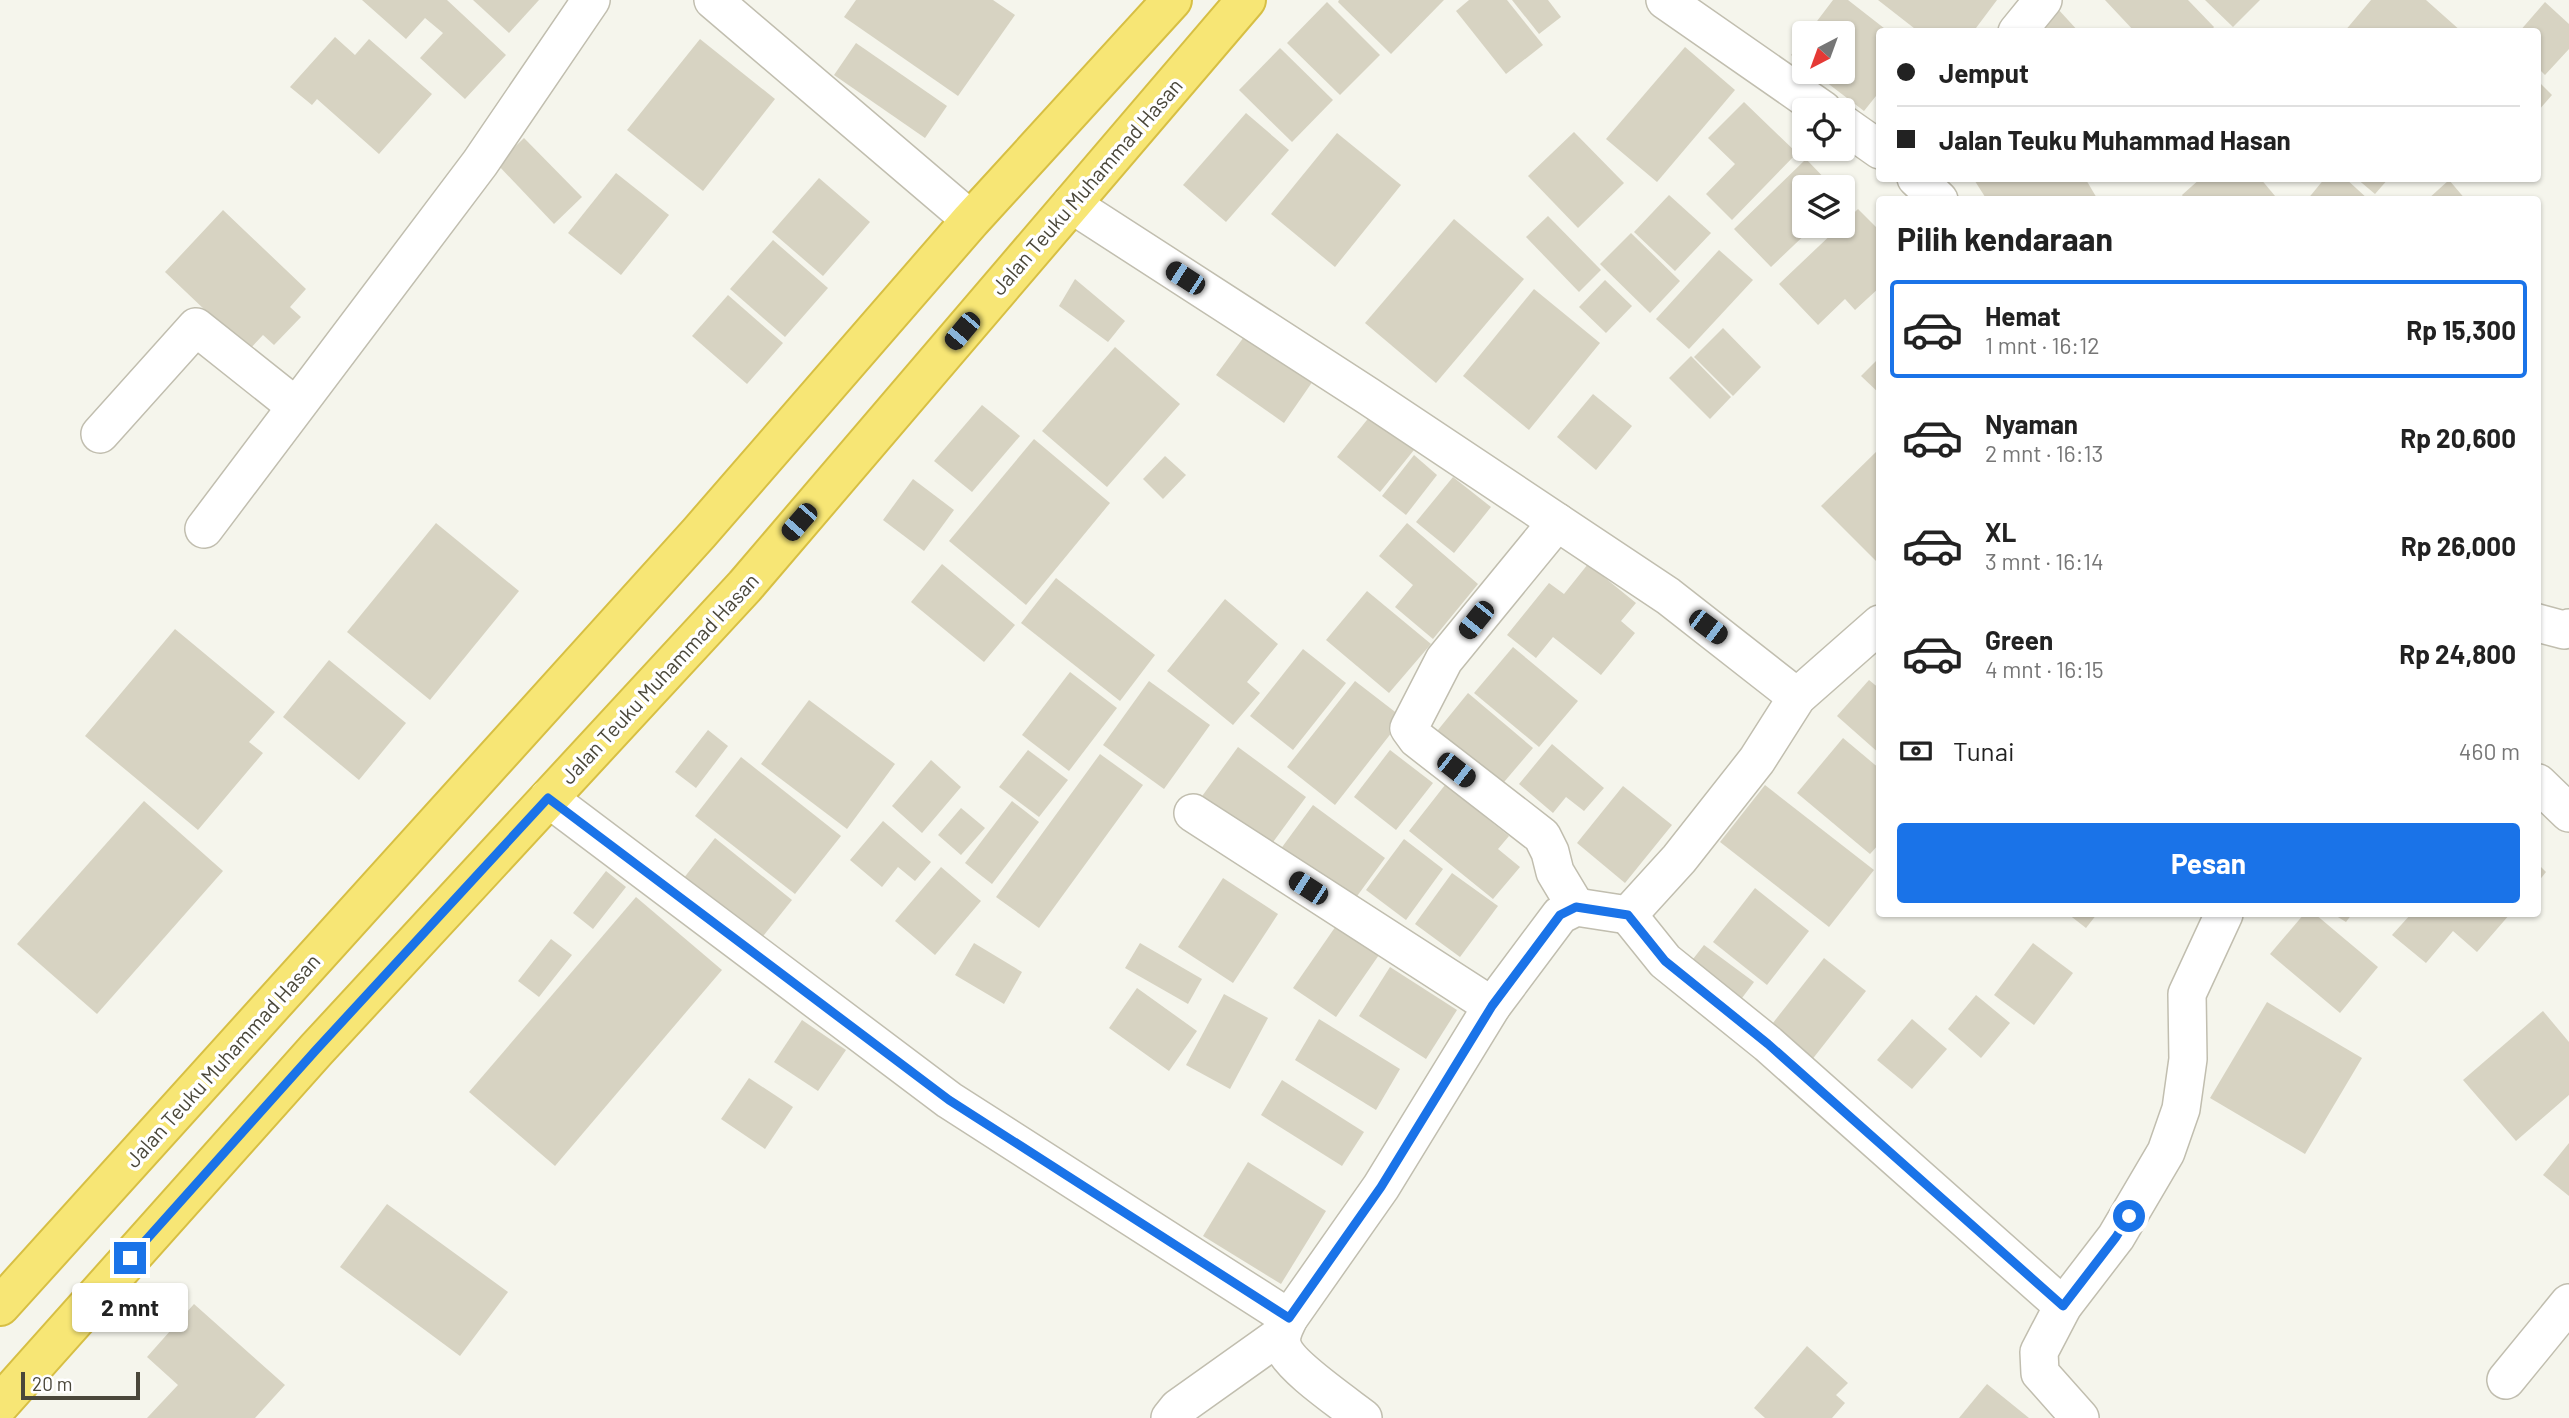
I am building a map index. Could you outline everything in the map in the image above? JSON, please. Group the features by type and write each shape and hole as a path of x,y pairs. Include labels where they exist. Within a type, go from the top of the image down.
{"highway":[{"name":"Jalan Teuku Muhammad Hasan","path":"0,1306 699,533 971,220 1172,0"},
{"name":"Jalan Teuku Muhammad Hasan","path":"0,1404 316,1050 745,586 1246,0"}],"street":[{"path":"713,0 971,220"},
{"path":"1665,0 1806,98"},
{"path":"2020,28 2043,0"},
{"path":"204,529 294,405 480,163 588,2"},
{"path":"1855,132 1876,147"},
{"path":"1920,182 1935,196"},
{"path":"1071,204 1668,596 1797,697"},
{"path":"100,434 196,327 294,405"},
{"path":"1557,522 1444,660 1409,728 1417,739 1542,836 1555,872 1576,907"},
{"path":"2541,624 2564,630 2569,628"},
{"path":"1628,915 1679,859 1757,760 1797,697 1876,628"},
{"path":"2541,786 2569,813"},
{"path":"548,798 949,1100 1285,1326"},
{"path":"1193,813 1492,1006"},
{"path":"1170,1418 1178,1408 1285,1326 1381,1187 1492,1006 1560,915 1576,907 1628,915 1665,961 1768,1044 2063,1306"},
{"path":"2080,1418 2040,1373 2039,1352 2063,1306 2116,1237 2166,1152 2181,1109 2186,1071 2187,993 2223,917"},
{"path":"2506,1380 2569,1303"},
{"path":"1285,1326 1283,1348 1307,1375 1363,1418"}],"building":[{"path":"362,0 447,0 506,55 465,99 420,58 443,33 425,18 406,39"},
{"path":"473,0 539,0 509,33"},
{"path":"856,0 993,0 1015,15 958,96 844,17"},
{"path":"1444,0 1391,54 1338,2"},
{"path":"1469,0 1507,0 1543,45 1506,74 1456,11"},
{"path":"1512,0 1548,0 1561,17 1539,34"},
{"path":"1833,0 1848,0 1884,28 1876,28 1876,96 1864,111 1855,104 1855,98 1847,98 1829,84 1855,84 1855,21 1817,21"},
{"path":"1878,0 1997,0 1976,28 1914,28"},
{"path":"2105,0 2188,0 2214,27 2213,28 2131,28"},
{"path":"2205,0 2260,0 2233,27"},
{"path":"2371,0 2426,0 2458,28 2347,28"},
{"path":"1327,2 1380,55 1340,95 1287,43"},
{"path":"2545,2 2569,24 2569,49 2545,75 2541,71 2541,28 2522,28"},
{"path":"2057,8 2075,28 2036,28"},
{"path":"335,37 355,55 369,39 432,94 379,154 317,99 312,105 290,87"},
{"path":"700,39 775,99 703,191 627,130"},
{"path":"856,43 947,106 925,138 834,75"},
{"path":"1685,47 1735,90 1657,182 1606,139"},
{"path":"1280,48 1333,100 1292,142 1239,90"},
{"path":"2541,84 2552,95 2541,108"},
{"path":"1744,102 1792,148 1792,158 1732,220 1706,194 1735,164 1708,138"},
{"path":"1246,113 1289,150 1226,222 1183,185"},
{"path":"1574,132 1624,183 1578,228 1528,176"},
{"path":"1337,133 1401,185 1335,267 1271,214"},
{"path":"524,138 582,197 554,224 497,164"},
{"path":"1804,161 1808,161 1821,175 1792,175 1792,238 1801,238 1771,267 1734,229"},
{"path":"616,173 669,215 621,275 568,233"},
{"path":"819,178 870,222 823,276 772,232"},
{"path":"1976,182 2087,182 2096,196 1984,196"},
{"path":"2197,182 2263,182 2275,196 2183,196"},
{"path":"2322,182 2349,182 2365,196 2310,196"},
{"path":"2361,182 2386,182 2375,194"},
{"path":"2447,182 2451,182 2463,196 2431,196"},
{"path":"1669,195 1711,233 1675,271 1634,232"},
{"path":"1858,209 1876,227 1876,291 1855,310 1845,299 1818,325 1779,284 1827,238 1855,238 1855,212"},
{"path":"223,210 306,289 290,307 301,317 274,345 263,335 248,351 165,272"},
{"path":"1548,216 1601,270 1579,292 1526,237"},
{"path":"1454,219 1524,279 1436,383 1365,323"},
{"path":"1631,233 1680,281 1650,313 1600,264"},
{"path":"773,240 828,288 785,337 730,289"},
{"path":"1719,250 1753,280 1689,349 1656,319"},
{"path":"1075,279 1125,321 1108,342 1059,306"},
{"path":"1605,280 1632,306 1606,333 1579,307"},
{"path":"1534,289 1600,343 1529,430 1463,376"},
{"path":"728,295 783,343 747,384 692,336"},
{"path":"1723,328 1761,367 1733,396 1694,357"},
{"path":"1249,330 1315,378 1284,423 1216,375"},
{"path":"1115,347 1180,404 1107,487 1042,431"},
{"path":"1691,356 1731,397 1710,419 1669,378"},
{"path":"1876,361 1876,390 1861,376"},
{"path":"1593,394 1632,426 1596,470 1557,437"},
{"path":"982,405 1020,436 972,492 934,461"},
{"path":"1371,415 1414,450 1380,492 1337,457"},
{"path":"1034,439 1110,503 1026,605 949,541"},
{"path":"1876,452 1876,561 1821,506"},
{"path":"1414,455 1437,475 1406,515 1382,496"},
{"path":"1165,456 1186,475 1163,499 1143,479"},
{"path":"1453,477 1491,507 1454,553 1416,522"},
{"path":"913,479 954,510 924,551 883,520"},
{"path":"436,523 519,591 430,700 347,632"},
{"path":"1407,523 1478,584 1433,639 1395,607 1413,585 1379,556"},
{"path":"942,564 1015,625 984,662 911,602"},
{"path":"1588,564 1636,603 1621,621 1635,633 1601,675 1553,637 1536,658 1507,635 1549,583 1564,594"},
{"path":"1056,578 1155,655 1120,701 1021,623"},
{"path":"1367,591 1431,644 1389,693 1326,640"},
{"path":"1225,599 1278,644 1247,682 1260,693 1233,725 1167,671"},
{"path":"175,629 275,712 249,742 263,753 198,830 85,736"},
{"path":"1513,647 1578,701 1539,747 1474,693"},
{"path":"1303,649 1346,683 1293,750 1250,716"},
{"path":"329,660 406,723 359,780 283,717"},
{"path":"1070,672 1117,708 1069,771 1022,735"},
{"path":"1869,680 1876,686 1876,750 1837,716"},
{"path":"1149,681 1210,725 1164,789 1103,745"},
{"path":"1355,681 1403,718 1335,805 1287,767"},
{"path":"1468,693 1533,748 1493,795 1429,741"},
{"path":"809,700 895,764 847,829 761,764"},
{"path":"708,730 728,746 696,788 675,772"},
{"path":"1843,738 1876,766 1876,847 1870,854 1797,793"},
{"path":"1552,744 1604,788 1584,811 1566,797 1553,813 1519,784"},
{"path":"1238,747 1306,797 1268,849 1200,799"},
{"path":"1028,750 1068,780 1039,817 999,787"},
{"path":"1390,750 1433,783 1396,830 1354,797"},
{"path":"1100,754 1143,785 1039,928 996,897"},
{"path":"741,757 841,836 795,894 695,816"},
{"path":"931,760 961,787 922,833 892,806"},
{"path":"1445,785 1509,836 1498,849 1520,867 1493,899 1409,831"},
{"path":"1765,785 1874,870 1829,927 1720,842"},
{"path":"1623,786 1672,825 1625,883 1577,843"},
{"path":"144,801 223,871 97,1014 17,944"},
{"path":"1012,801 1039,822 992,884 965,863"},
{"path":"1313,805 1385,858 1352,903 1280,850"},
{"path":"961,808 985,828 961,855 938,835"},
{"path":"883,821 931,862 915,881 898,867 882,887 850,860"},
{"path":"715,838 792,900 756,945 680,883"},
{"path":"1404,839 1443,869 1406,920 1366,890"},
{"path":"941,867 981,901 935,955 895,921"},
{"path":"606,871 626,887 593,929 573,913"},
{"path":"1452,873 1498,906 1460,957 1415,924"},
{"path":"1223,878 1278,914 1233,983 1178,947"},
{"path":"1755,888 1809,931 1767,985 1713,942"},
{"path":"636,897 722,970 555,1166 469,1092"},
{"path":"2072,917 2095,917 2086,928"},
{"path":"2301,917 2319,917 2378,967 2340,1013 2270,954"},
{"path":"2408,917 2507,917 2477,952 2453,931 2426,963 2392,935"},
{"path":"1338,923 1381,952 1336,1017 1293,988"},
{"path":"551,939 572,955 539,997 518,981"},
{"path":"974,943 1022,972 1004,1004 955,975"},
{"path":"1140,943 1202,979 1188,1004 1125,968"},
{"path":"2033,943 2073,973 2034,1025 1994,995"},
{"path":"1704,945 1754,982 1736,1006 1686,968"},
{"path":"1824,958 1866,991 1811,1061 1769,1028"},
{"path":"1390,967 1457,1010 1426,1059 1359,1016"},
{"path":"1137,988 1197,1031 1169,1071 1109,1028"},
{"path":"1224,994 1268,1018 1230,1089 1186,1065"},
{"path":"1976,995 2010,1023 1981,1058 1948,1029"},
{"path":"2267,1002 2362,1058 2305,1154 2210,1098"},
{"path":"2543,1011 2569,1042 2569,1095 2516,1141 2463,1080"},
{"path":"1319,1019 1400,1069 1376,1110 1295,1060"},
{"path":"1912,1019 1947,1049 1912,1089 1877,1060"},
{"path":"802,1020 846,1050 818,1091 774,1062"},
{"path":"749,1078 793,1107 765,1149 721,1119"},
{"path":"1282,1080 1364,1132 1342,1166 1261,1115"},
{"path":"2569,1143 2569,1196 2543,1175"},
{"path":"1248,1162 1326,1211 1281,1284 1203,1236"},
{"path":"387,1204 508,1292 460,1356 340,1267"},
{"path":"194,1304 285,1385 255,1418 147,1418 178,1385 147,1357"},
{"path":"1807,1346 1848,1383 1836,1395 1845,1403 1832,1418 1765,1418 1754,1408"},
{"path":"1987,1384 2029,1418 1959,1418"}],"route":[{"path":"130,1258 316,1050 548,798 949,1100 1289,1318 1381,1187 1492,1006 1560,915 1576,907 1628,915 1665,961 1768,1044 2063,1306 2129,1216"}]}
